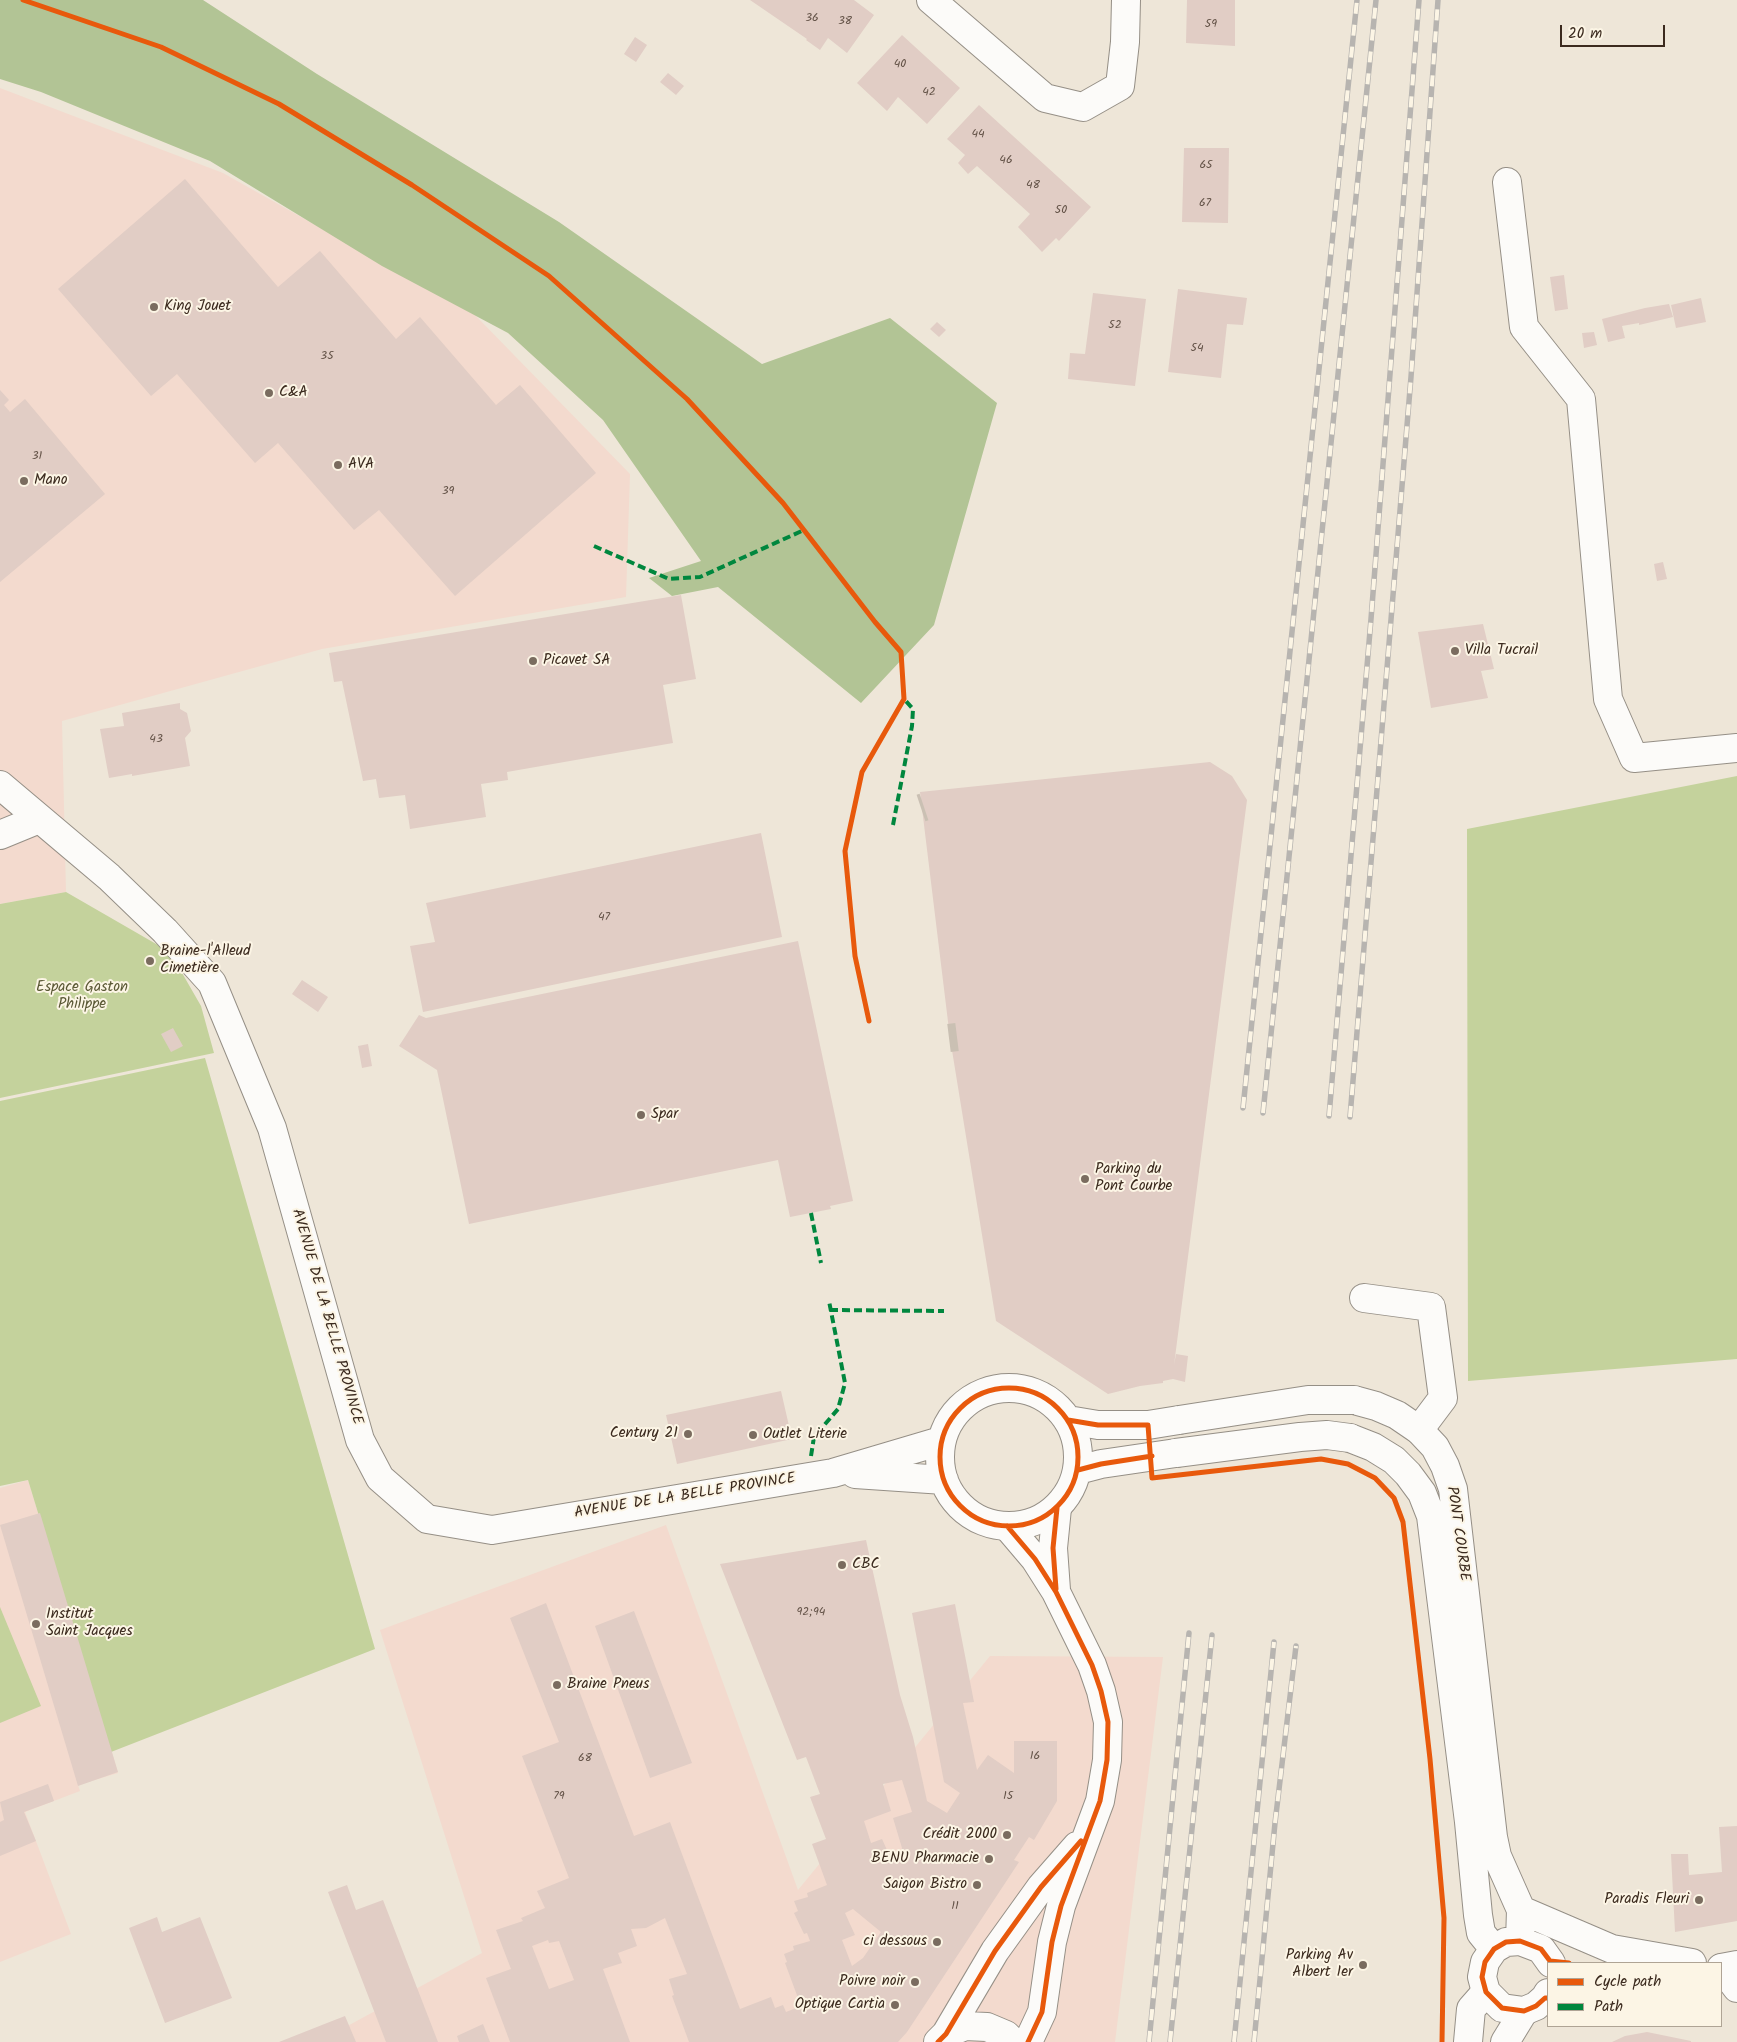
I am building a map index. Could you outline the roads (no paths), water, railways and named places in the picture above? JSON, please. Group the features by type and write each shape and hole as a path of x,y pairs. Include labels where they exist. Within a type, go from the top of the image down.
{"main road":[{"path":"931,0 1045,98 1084,107 1120,86 1125,42 1126,0"},
{"path":"1507,182 1524,327 1581,399 1608,699 1634,758 1737,748"},
{"name":"AVENUE DE LA BELLE PROVINCE","path":"0,785 109,877 165,931 212,983 272,1128 360,1440 380,1478 427,1519 492,1530 832,1473 941,1441"},
{"path":"0,835 38,819"},
{"path":"1364,1298 1431,1307 1443,1398 1419,1430"},
{"path":"1005,1388 1024,1389 1041,1395 1056,1406 1068,1420 1076,1436 1079,1453 1078,1470 1070,1491 1057,1508 1036,1521 1007,1526 990,1524 970,1514 954,1499 944,1480 940,1467 941,1441 950,1420 959,1408 970,1400 986,1391 1005,1388"},
{"name":"PONT COURBE","path":"1068,1420 1098,1425 1148,1425 1308,1400 1354,1400 1376,1406 1397,1415 1419,1430 1435,1447 1445,1466 1453,1489 1493,1837 1497,1856 1521,1910 1520,1940"},
{"name":"PONT COURBE","path":"1078,1470 1101,1464 1176,1453 1300,1436 1327,1435 1350,1438 1373,1447 1394,1460 1422,1493 1431,1516 1469,1822 1478,1916 1481,1933 1494,1949"},
{"name":"AVENUE DE LA BELLE PROVINCE","path":"832,1473 944,1480"},
{"path":"1056,1592 1053,1548 1057,1508"},
{"path":"1007,1526 1035,1560 1056,1592 1092,1665 1101,1691 1108,1722 1107,1760 1100,1801 1060,1906 1052,1942 1042,2012 1028,2042"},
{"path":"942,2038 995,1951 1040,1887 1086,1834"},
{"path":"1521,1910 1612,1949 1686,1962"},
{"path":"1541,2000 1502,2008 1486,1992 1482,1977 1485,1962 1494,1949 1506,1942 1520,1940 1541,1949 1557,1962"},
{"path":"1468,2042 1471,2009 1486,1992"},
{"path":"1505,2042 1541,2000"},
{"path":"942,2038 965,2026 986,2027 1006,2035 1014,2042"}],"tunnel":[{"path":"949,1038 957,1037"}],"railway":[{"path":"1243,1108 1357,0"},
{"path":"1263,1113 1376,0"},
{"path":"1329,1116 1371,619 1419,0"},
{"path":"1350,1117 1411,377 1438,0"},
{"path":"1149,2042 1189,1633"},
{"path":"1170,2042 1212,1635"},
{"path":"1234,2042 1274,1642"},
{"path":"1254,2042 1275,1823 1296,1646"}],"place":[{"name":"King Jouet","path":"154,307"},
{"name":"C&A","path":"269,393"},
{"name":"AVA","path":"338,465"},
{"name":"Mano","path":"24,481"},
{"name":"Villa Tucrail","path":"1455,651"},
{"name":"Picavet SA","path":"533,661"},
{"name":"Braine-l'Alleud Cimetière","path":"150,961"},
{"name":"Spar","path":"641,1115"},
{"name":"Parking du Pont Courbe","path":"1085,1179"},
{"name":"Century 21","path":"688,1434"},
{"name":"Outlet Literie","path":"753,1435"},
{"name":"CBC","path":"842,1565"},
{"name":"Institut Saint Jacques","path":"36,1624"},
{"name":"Braine Pneus","path":"557,1685"},
{"name":"Crédit 2000","path":"1007,1835"},
{"name":"BENU Pharmacie","path":"989,1859"},
{"name":"Saigon Bistro","path":"977,1885"},
{"name":"Paradis Fleuri","path":"1699,1900"},
{"name":"ci dessous","path":"937,1942"},
{"name":"Parking Av Albert 1er","path":"1363,1965"},
{"name":"Poivre noir","path":"915,1982"},
{"name":"Optique Cartia","path":"895,2005"}],"park label":[{"name":"Espace Gaston Philippe","path":"82,996"}]}
